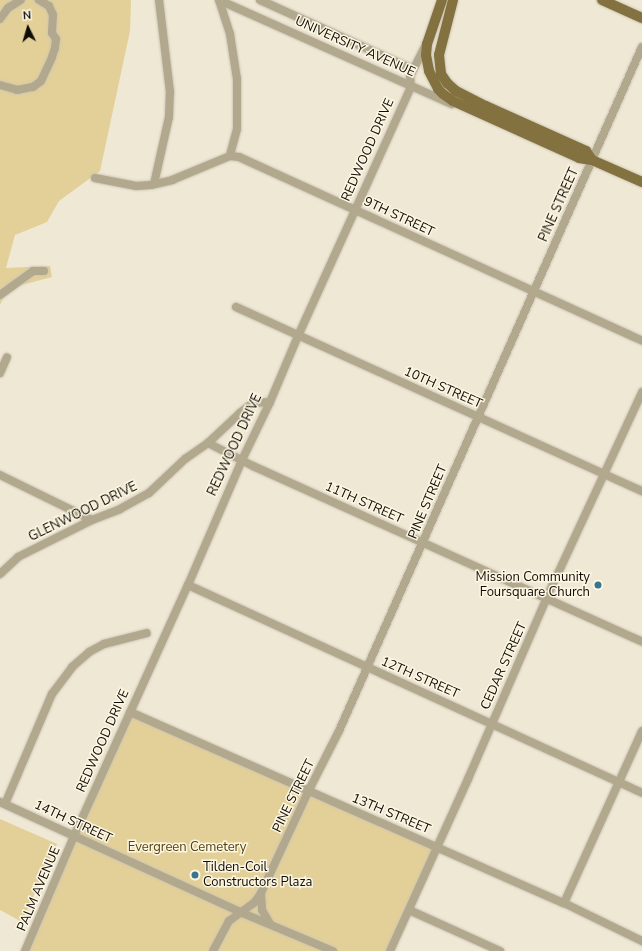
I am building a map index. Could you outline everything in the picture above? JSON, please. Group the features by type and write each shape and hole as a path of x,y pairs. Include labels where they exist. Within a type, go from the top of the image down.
{"main road":[{"name":"REDWOOD DRIVE","path":"426,60 427,44 442,0"},
{"path":"440,69 439,56 453,0"},
{"path":"602,0 642,18"},
{"name":"UNIVERSITY AVENUE","path":"426,60 434,81 443,94 482,114 583,160 592,160 642,182"},
{"name":"UNIVERSITY AVENUE","path":"440,69 447,83 456,91 586,151 592,160"}],"street":[{"path":"0,19 8,8 20,0"},
{"path":"0,85 17,90 33,87 41,81 56,48 56,39 52,33 53,15 49,6 39,0"},
{"path":"154,184 169,117 170,92 159,0"},
{"path":"95,178 136,186 154,184 172,180 230,156 237,129 237,79 230,34 219,0"},
{"name":"UNIVERSITY AVENUE","path":"219,0 411,87 472,112 482,114"},
{"name":"UNIVERSITY AVENUE","path":"260,0 414,67"},
{"name":"REDWOOD DRIVE","path":"74,836 411,87 410,76 430,35"},
{"name":"PINE STREET","path":"213,951 229,921 254,903 261,893 308,792 339,731 642,47"},
{"path":"414,67 426,60 440,69"},
{"name":"9TH STREET","path":"230,156 239,157 642,341"},
{"path":"0,294 33,272 44,271"},
{"name":"10TH STREET","path":"236,307 642,491"},
{"path":"0,373 7,357"},
{"name":"CEDAR STREET","path":"390,951 492,724 547,597 642,392"},
{"name":"GLENWOOD DRIVE","path":"0,574 18,557 92,520 120,509 149,493 185,460 208,443 253,403 270,402"},
{"name":"11TH STREET","path":"208,443 423,543 547,597 642,642"},
{"path":"0,475 92,520"},
{"name":"12TH STREET","path":"188,585 642,793"},
{"path":"2,803 52,694 72,667 89,652 104,644 147,633"},
{"name":"13TH STREET","path":"130,712 308,792 564,903 642,941"},
{"path":"564,903 642,731"},
{"name":"14TH STREET","path":"2,803 240,912 333,951"},
{"name":"PALM AVENUE","path":"25,951 74,836"},
{"path":"261,893 262,910 265,919 270,924"},
{"path":"409,910 500,951"}],"green space":[{"path":"0,0 131,0 130,31 100,171 59,201 47,222 15,235 6,268 50,266 52,277 14,287 4,296 0,305"},
{"name":"Evergreen Cemetery","path":"132,708 436,846 397,931 386,951 29,951"},
{"path":"0,819 57,844 22,922 0,910"}],"place":[{"name":"Mission Community Foursquare Church","path":"598,585"},
{"name":"Tilden-Coil Constructors Plaza","path":"195,875"}]}
